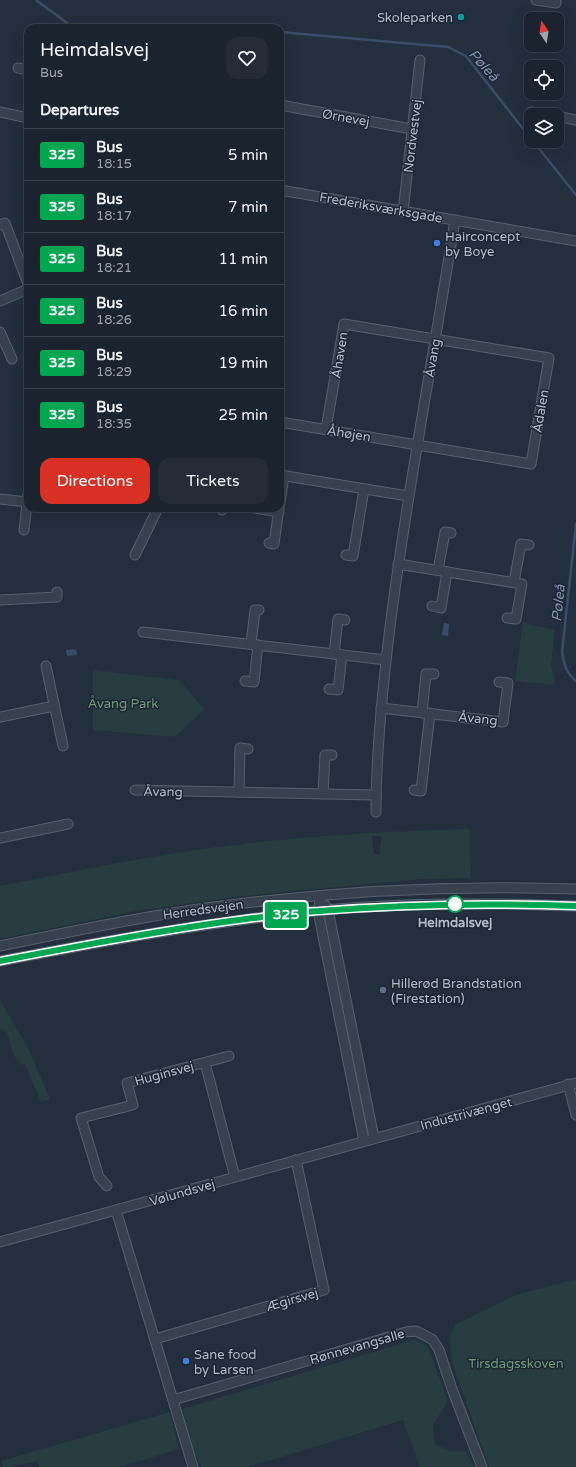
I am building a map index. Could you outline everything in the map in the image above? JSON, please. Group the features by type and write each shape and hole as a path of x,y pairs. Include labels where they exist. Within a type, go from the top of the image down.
{"street":[{"path":"536,0 556,3 556,0"},
{"name":"Nordvestvej","path":"403,212 420,60"},
{"path":"18,68 24,69"},
{"name":"Ørnevej","path":"284,106 412,129"},
{"path":"0,112 24,117"},
{"path":"564,117 576,120"},
{"name":"Frederiksværksgade","path":"284,191 576,241"},
{"name":"Åvang","path":"376,812 386,660 398,564 408,496 455,220"},
{"path":"0,225 5,223 24,273"},
{"path":"0,300 24,291"},
{"name":"Åhaven","path":"326,429 344,324 435,339"},
{"path":"0,332 12,359"},
{"name":"Ådalen","path":"417,444 531,464 549,358 435,339"},
{"name":"Åhøjen","path":"284,423 417,444"},
{"path":"284,476 408,496"},
{"path":"346,555 353,556 364,489"},
{"path":"0,499 24,498"},
{"path":"24,530 26,512"},
{"path":"135,555 156,512"},
{"path":"268,543 274,544 278,512"},
{"path":"432,606 441,608 445,532 451,533"},
{"path":"514,582 521,544 529,546"},
{"path":"398,564 522,584 516,619 507,618"},
{"path":"0,600 57,597 57,592"},
{"path":"245,681 254,682 255,610 260,610"},
{"path":"329,689 338,690 338,619 345,620"},
{"path":"144,632 386,660"},
{"path":"46,666 63,746"},
{"path":"414,790 421,791 426,713 426,674 434,674"},
{"name":"Åvang","path":"382,708 503,722 508,683 499,682"},
{"path":"0,717 54,706"},
{"path":"239,792 240,748 248,749"},
{"path":"323,794 325,755 332,755"},
{"name":"Åvang","path":"135,790 376,795"},
{"path":"0,838 68,824"},
{"name":"Herredsvejen","path":"0,946 142,918 238,904 384,891 469,888 576,889"},
{"path":"321,896 328,910 374,1138"},
{"path":"321,896 318,911 364,1141"},
{"name":"Herredsvejen","path":"0,962 111,939 216,923 328,910 424,905 529,904 576,906"},
{"name":"Huginsvej","path":"107,1186 99,1177 81,1118 133,1105 127,1083 229,1056"},
{"name":"Huginsvej","path":"204,1063 235,1177"},
{"name":"Industrivænget","path":"364,1141 572,1083 576,1115"},
{"name":"Vølundsvej","path":"0,1242 364,1141"},
{"name":"Ægirsvej","path":"155,1339 324,1290 296,1160"},
{"path":"116,1210 193,1467"},
{"name":"Rønnevangsalle","path":"173,1400 346,1349 406,1332 416,1331 433,1340 439,1350 452,1389 482,1467"}],"green space":[{"path":"523,622 555,630 551,666 555,680 553,685 515,681"},
{"name":"Åvang Park","path":"93,670 179,680 204,709 175,737 93,730"},
{"path":"470,829 471,878 422,879 234,897 136,911 0,939 0,886 121,862 212,848 328,836 384,832","holes":["372,836 382,836 379,855 374,854"]},
{"path":"0,1000 28,1048 50,1099 41,1102 25,1064 21,1065 13,1054 7,1032 0,1029"},
{"name":"Tirsdagsskoven","path":"576,1279 576,1467 489,1467 453,1366 449,1338 456,1324 516,1295"},
{"path":"414,1340 428,1346 448,1401 433,1425 435,1444 450,1451 465,1451 475,1467 420,1467 403,1420 248,1467 201,1467 191,1446 182,1409"},
{"path":"170,1412 179,1449 120,1467 39,1467 37,1461 14,1467 3,1467 1,1461"}],"water":[{"path":"444,623 449,624 448,636 442,635"},
{"path":"76,649 77,655 67,656 66,650"}],"waterway":[{"name":"Pøleå","path":"36,0 69,24"},
{"name":"Pøleå","path":"284,32 448,47 466,56 524,130"},
{"name":"Pøleå","path":"539,148 576,195"},
{"name":"Pøleå","path":"576,524 562,652 566,668 576,681"}],"bus line":[{"name":"325","path":"0,961 111,939 216,923 318,911 409,905 529,904 576,906"}],"place":[{"name":"Skoleparken","path":"461,17"},
{"name":"Hairconcept by Boye","path":"437,243"},
{"name":"Heimdalsvej","path":"455,904"},
{"name":"Hillerød Brandstation (Firestation)","path":"383,990"},
{"name":"Sane food by Larsen","path":"186,1361"}]}
